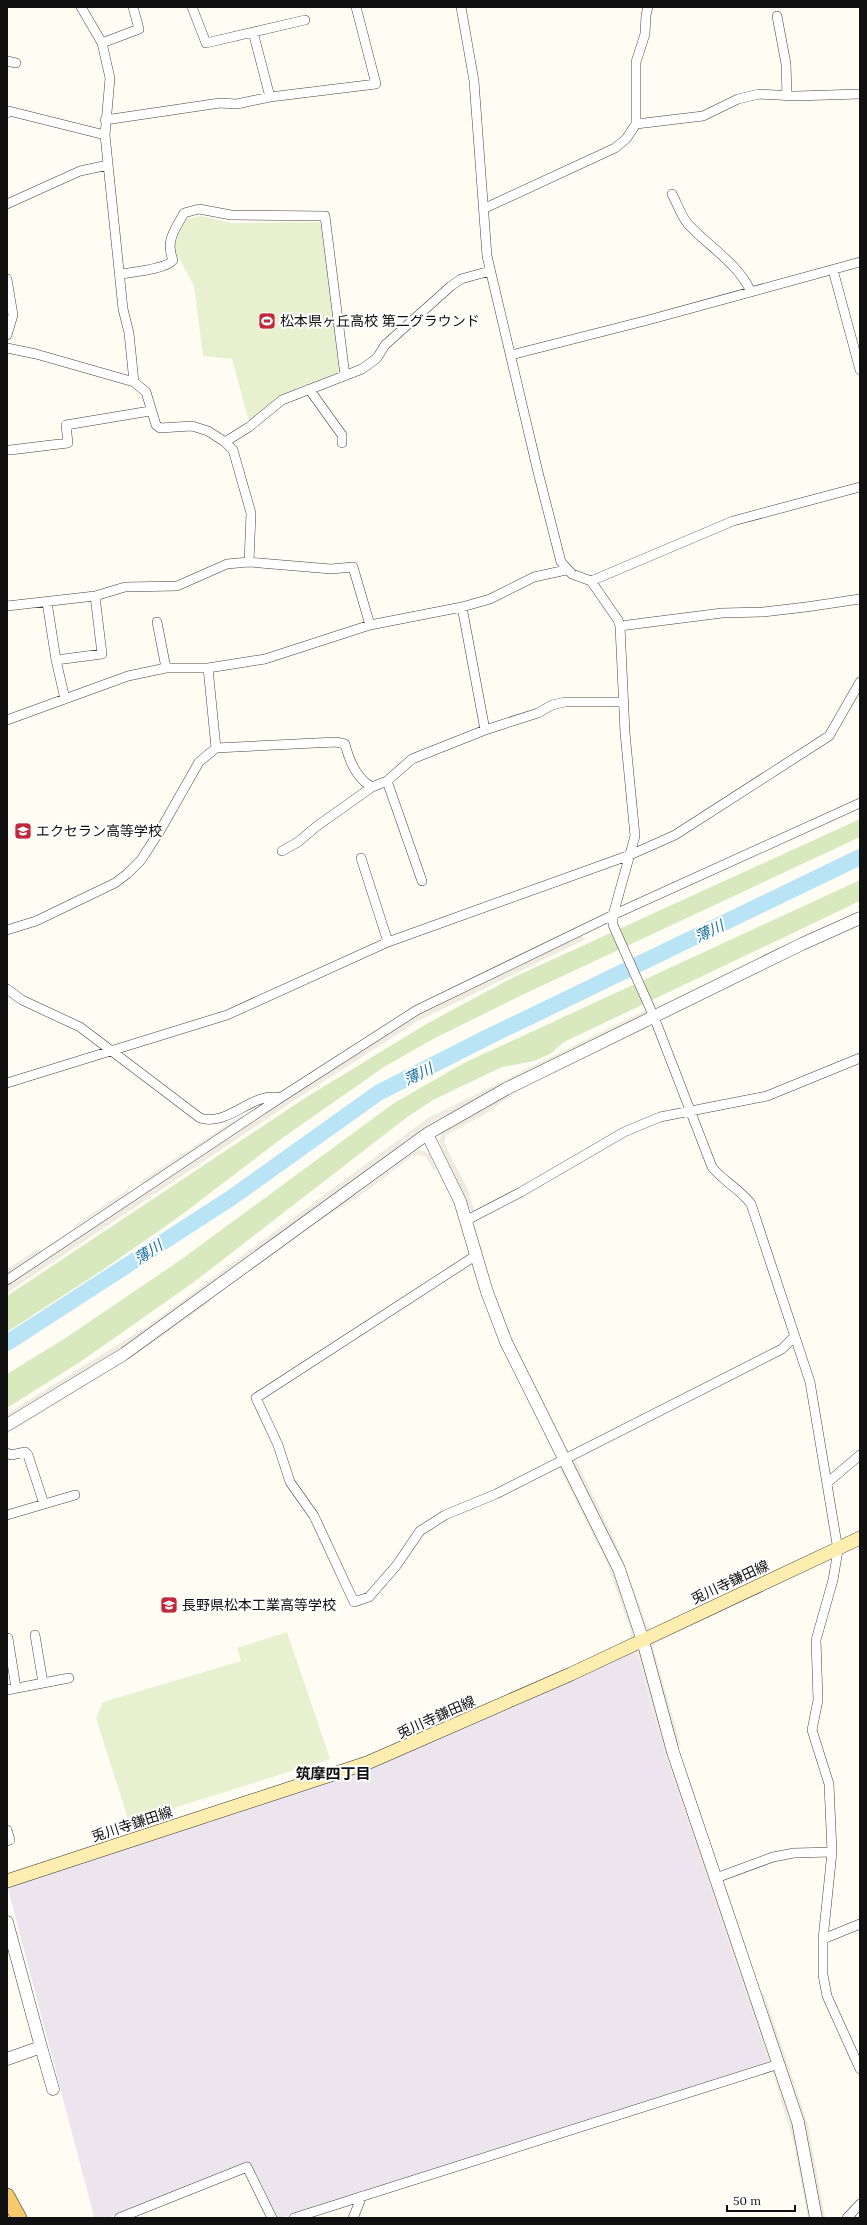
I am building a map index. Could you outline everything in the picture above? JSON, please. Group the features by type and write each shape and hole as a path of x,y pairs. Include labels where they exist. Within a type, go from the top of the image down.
{"main road":[{"name":"兎川寺鎌田線","path":"7,1881 367,1763 462,1723 643,1641 838,1550 860,1538"},
{"path":"7,2196 15,2217"}],"street":[{"path":"80,7 102,43 110,78 105,120 105,135 121,274 123,309 129,333 134,382"},
{"path":"102,43 139,29 133,7"},
{"path":"192,7 206,43 306,20"},
{"path":"105,120 220,103 237,104 270,97 376,84 356,7"},
{"path":"461,7 474,80 483,209 490,271 561,562 566,570 591,581 618,620 620,626 628,763 635,836 613,915 614,925 652,1013 712,1167 720,1177 744,1194 751,1204 810,1382 838,1550 833,1580 816,1640 818,1700 812,1730 829,1784 832,1852 823,1939 823,1975 827,1996 860,2069"},
{"path":"483,209 615,148 626,139 636,124 636,62 646,34 648,7"},
{"path":"777,16 786,64 787,95"},
{"path":"253,32 270,97"},
{"path":"636,124 704,116 738,99 759,94 860,94"},
{"path":"7,113 9,111 105,135"},
{"path":"7,204 80,171 108,165"},
{"path":"672,194 687,223 716,249 746,281 751,292"},
{"path":"121,274 155,268 171,262 173,260 168,249 184,213 200,209 231,215 325,216 345,376"},
{"path":"511,355 860,262"},
{"path":"833,270 860,370"},
{"path":"225,442 250,427 282,400 362,369 377,358 385,345 451,286 461,279 490,271"},
{"path":"7,280 13,315 7,335"},
{"path":"7,348 36,354 134,382 146,392 150,411 156,425 160,428 192,426 208,431 225,442 233,450 251,513 249,562"},
{"path":"309,389 342,435 342,443"},
{"path":"10,450 68,443 66,425 150,411"},
{"path":"591,581 733,521 860,487"},
{"path":"7,606 95,596 125,587 177,586 228,564 249,562 306,569 353,567 370,625"},
{"path":"7,720 128,676 166,668 208,668 265,659 370,625 462,607 490,598 534,577 566,570"},
{"path":"56,660 102,654 95,596"},
{"path":"620,626 722,613 763,612 860,599"},
{"path":"47,602 56,660 65,699"},
{"path":"462,607 485,730"},
{"path":"158,622 166,668"},
{"path":"208,668 216,748"},
{"path":"7,1083 227,1015 388,942 630,855 675,835 829,736 860,682"},
{"path":"282,851 298,842 317,826 372,787 387,781 412,759 485,730 538,713 552,705 565,702 624,702"},
{"path":"7,930 36,922 115,883 127,874 141,860 149,848 200,762 216,748 336,742 344,744 356,771 366,784 372,787"},
{"path":"387,781 422,881"},
{"path":"7,1280 280,1098 417,1010 613,915 860,803"},
{"path":"361,858 388,942"},
{"path":"7,1425 124,1354 427,1134 506,1089 652,1013 860,918"},
{"path":"7,989 22,1000 80,1027 114,1051 191,1112 205,1119 219,1119 270,1096 280,1098"},
{"path":"467,1220 522,1192 624,1132 660,1117 767,1096 860,1058"},
{"path":"427,1134 452,1182 467,1220 486,1292 506,1342 619,1569 643,1641 666,1727 779,2064 803,2144 816,2218"},
{"path":"476,1256 256,1398 278,1445 290,1482 314,1516 354,1602 369,1596 385,1580 420,1531 445,1515 496,1494 782,1350 794,1336"},
{"path":"7,1453 12,1455 25,1452 28,1455 44,1504"},
{"path":"827,1483 860,1455"},
{"path":"7,1515 75,1495"},
{"path":"35,1635 43,1683"},
{"path":"8,1638 12,1689 69,1678"},
{"path":"7,1830 10,1840 7,1841"},
{"path":"716,1878 773,1857 794,1853 832,1852"},
{"path":"7,1922 53,2089"},
{"path":"823,1939 860,1924"},
{"path":"7,2059 41,2047"},
{"path":"294,2218 779,2064"},
{"path":"119,2218 247,2167 272,2218"},
{"path":"353,2218 362,2196"},
{"path":"847,2218 860,2204"}],"shaded area":[{"path":"581,936 586,939 418,1021 304,1094 7,1293 7,1285 295,1094 423,1012"},
{"path":"646,1010 646,1016 430,1123 123,1349 7,1420 7,1414 149,1325 428,1118"},
{"path":"646,1027 649,1027 521,1089 485,1114 446,1135 444,1143 467,1188 475,1212 471,1211 439,1142 442,1133 521,1087"},
{"path":"242,1115 243,1117 143,1183 138,1183"},
{"path":"419,1149 429,1154 436,1168 434,1171 426,1157 415,1154 361,1195 313,1224 337,1206 359,1193"},
{"path":"130,1188 128,1193 74,1228 75,1225"},
{"path":"41,1247 40,1252 7,1274 7,1269"},
{"path":"209,1300 211,1301 137,1354 7,1434 7,1429"},
{"path":"574,1457 614,1538 647,1625 652,1631 647,1631 643,1628 572,1463"},
{"path":"558,1465 563,1467 618,1583 635,1634 634,1638 628,1642 631,1632 607,1563"},
{"path":"655,1642 653,1648 681,1746 676,1744 650,1646"},
{"path":"630,1651 639,1658 653,1714 679,1795 768,2059 766,2065 280,2218 275,2216 249,2163 107,2218 94,2217 7,1885 219,1818"},
{"path":"630,1651 636,1651 641,1654 772,2062 766,2064 768,2059 679,1795 653,1714 639,1658"},
{"path":"764,1993 808,2124 825,2218 820,2218 761,1995"},
{"path":"772,2070 777,2072 797,2140 811,2218 808,2218 794,2144"}],"green space":[{"name":"松本県ヶ丘高校 第二グラウンド","path":"201,216 232,223 318,222 321,224 342,371 288,392 249,422 232,359 203,356 194,286 173,247 187,219"},
{"path":"860,819 860,837 522,995 435,1038 384,1067 281,1139 180,1216 104,1269 7,1332 7,1296 305,1098 428,1023 512,978"},
{"path":"860,880 860,901 564,1042 550,1054 534,1061 502,1067 433,1100 406,1118 194,1282 83,1360 7,1408 7,1374 67,1337 179,1261 394,1103 464,1063"},
{"path":"287,1632 330,1759 129,1822 96,1718 103,1702 241,1661 237,1648"}],"waterway":[{"name":"薄川","path":"7,1343 231,1198 378,1093 482,1040 860,857"}],"place":[{"name":"松本県ヶ丘高校 第二グラウンド","path":"267,321"},
{"name":"エクセラン高等学校","path":"23,831"},
{"name":"長野県松本工業高等学校","path":"169,1605"}],"district":[{"name":"筑摩四丁目","path":"333,1773"}]}
